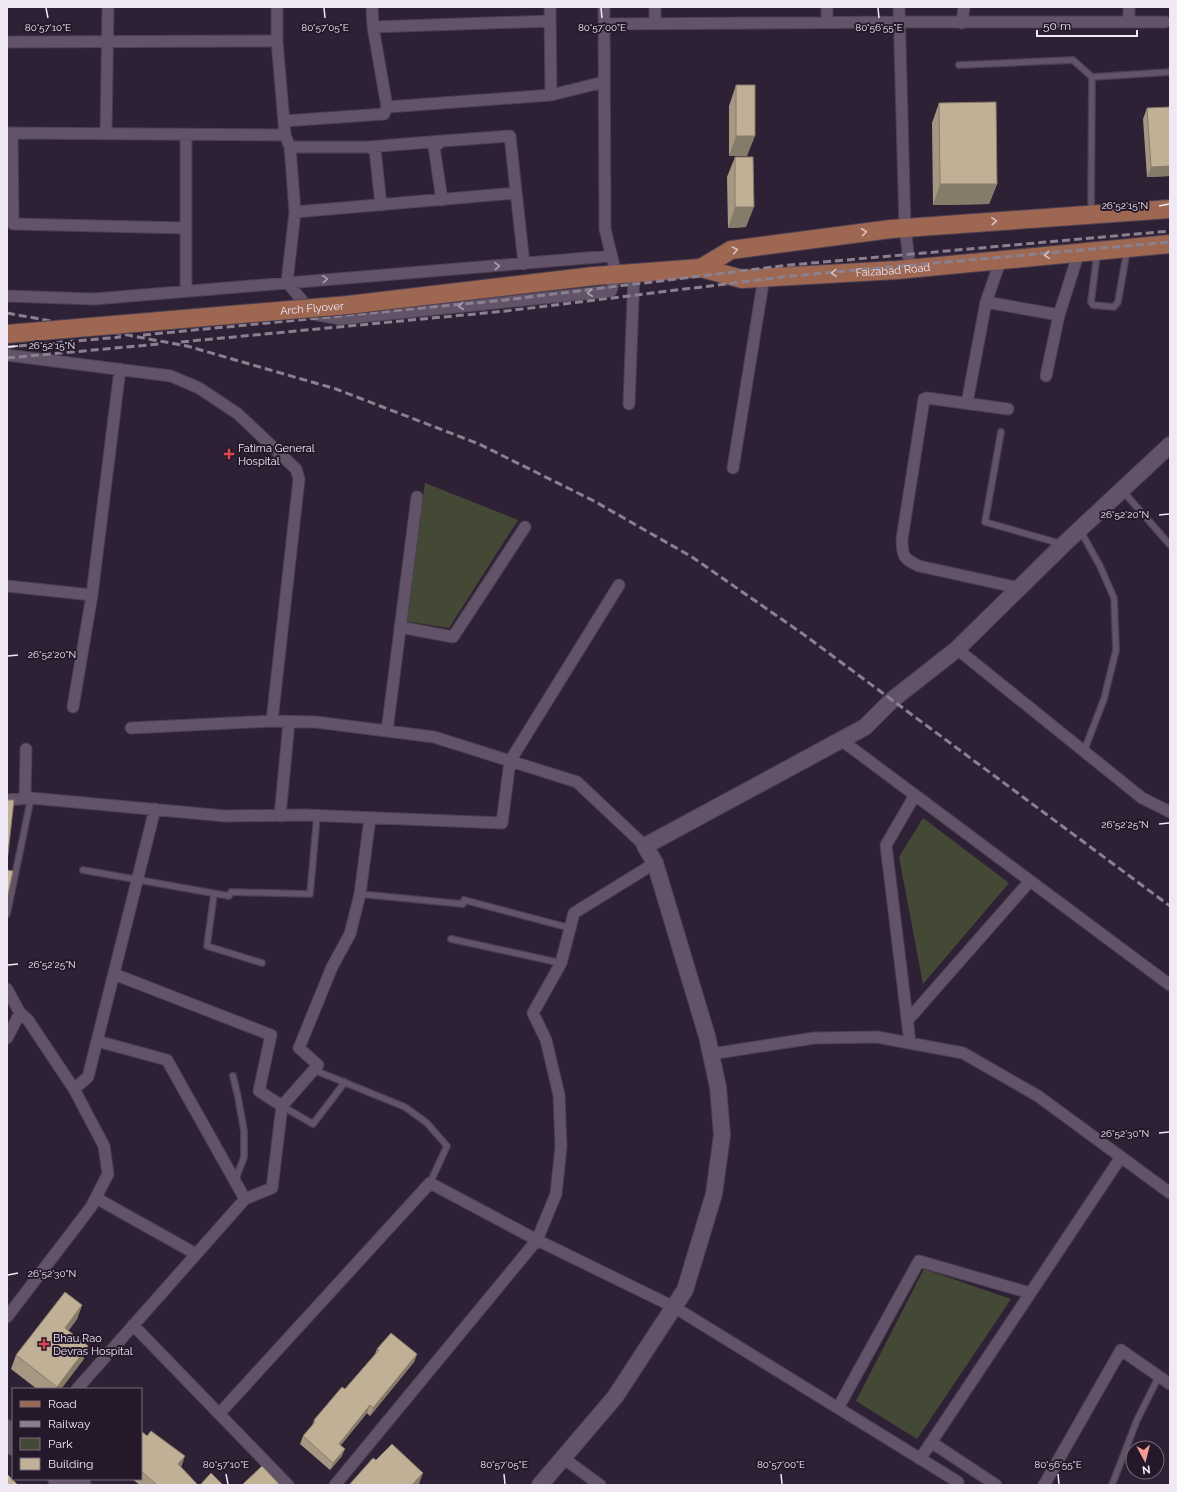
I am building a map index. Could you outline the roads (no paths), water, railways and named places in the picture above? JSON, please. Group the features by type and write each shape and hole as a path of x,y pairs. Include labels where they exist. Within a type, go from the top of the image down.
{"main road":[{"path":"701,268 731,250 906,228 1170,209"},
{"name":"Faizabad Road","path":"616,274 701,268 742,279 910,268 1170,244"},
{"name":"Arch Flyover","path":"7,334 348,305 616,274"}],"street":[{"path":"106,134 108,7"},
{"path":"277,7 277,41 284,121 290,148 295,212 287,282 313,314 340,319 612,291 616,274 605,229 604,7"},
{"path":"284,121 384,114 387,107 373,27 372,7"},
{"path":"550,7 551,95"},
{"path":"655,7 655,23"},
{"path":"827,7 827,22"},
{"path":"899,7 906,228 910,268"},
{"path":"962,23 964,7"},
{"path":"1129,7 1129,22"},
{"path":"373,27 550,21"},
{"path":"604,24 827,22 1165,22"},
{"path":"7,42 277,41"},
{"path":"387,107 551,95 604,82"},
{"path":"186,228 13,224 9,133 286,135"},
{"path":"186,135 186,291"},
{"path":"290,148 368,147 510,136 524,264"},
{"path":"442,141 434,147 442,200"},
{"path":"368,147 375,150 381,205"},
{"path":"295,212 516,193"},
{"path":"1046,376 1059,316 1079,252"},
{"path":"7,296 94,299 612,256"},
{"path":"967,403 986,302 1001,259"},
{"path":"629,404 634,272"},
{"path":"733,468 764,277"},
{"path":"986,302 1059,316"},
{"path":"7,355 171,376 199,388 238,414 296,469 299,480 272,721"},
{"path":"72,706 92,595 120,369"},
{"path":"1008,409 927,398 924,399 902,539 902,553 908,561 919,566 1019,588"},
{"path":"645,846 865,727 892,700 957,649 1064,544 1170,445"},
{"path":"388,731 416,497"},
{"path":"400,627 454,637 525,527"},
{"path":"7,800 28,798 225,816 317,816 502,823 510,761 619,585"},
{"path":"7,586 92,595"},
{"path":"957,649 1142,798 1170,812"},
{"path":"131,728 272,721 316,722 434,737 577,782 645,846 655,863 707,1036 718,1087 722,1135 714,1194 685,1290 615,1397 540,1485"},
{"path":"280,816 289,722"},
{"path":"840,740 1170,985"},
{"path":"26,749 28,798"},
{"path":"910,1043 886,845 915,795"},
{"path":"74,1089 88,1077 155,810"},
{"path":"78,1388 245,1199 272,1188 282,1106 318,1065 299,1048 332,967 350,934 360,894 370,818"},
{"path":"335,1485 537,1240 556,1194 561,1148 559,1095 546,1040 533,1013 561,963 574,913 655,863"},
{"path":"907,1021 1030,881"},
{"path":"114,974 271,1035 259,1091 282,1106"},
{"path":"7,989 20,1014 28,1020 74,1089 104,1146 108,1174 91,1207 7,1316"},
{"path":"7,1038 20,1014"},
{"path":"711,1054 814,1038 877,1037 963,1052 1038,1096 1170,1193"},
{"path":"97,1041 168,1060 245,1199"},
{"path":"920,1459 1121,1157"},
{"path":"219,1414 430,1183 537,1240 674,1307 958,1482 956,1485"},
{"path":"96,1198 196,1254"},
{"path":"838,1408 919,1261 1030,1293"},
{"path":"133,1325 288,1485"},
{"path":"1044,1485 1121,1350 1170,1384"},
{"path":"931,1442 996,1485"},
{"path":"563,1458 600,1485"}],"lane":[{"path":"959,65 1073,60 1092,77 1170,72"},
{"path":"1091,214 1092,77"},
{"path":"1098,250 1091,302 1093,305 1114,307 1118,302 1128,248"},
{"path":"1001,432 985,522 1064,544"},
{"path":"1122,490 1170,545"},
{"path":"1080,529 1100,566 1114,598 1116,650 1104,699 1084,751"},
{"path":"7,914 28,798"},
{"path":"83,870 229,896 231,892 310,894 317,816"},
{"path":"214,894 207,946 262,963"},
{"path":"360,894 462,904 464,900 570,928"},
{"path":"451,939 561,963"},
{"path":"314,1070 405,1107 427,1123 447,1146 430,1183"},
{"path":"232,1076 238,1097 244,1131 244,1157 235,1181"},
{"path":"282,1106 312,1124 345,1082"},
{"path":"1112,1485 1137,1420 1159,1376"}],"railway":[{"path":"143,335 505,300 790,265 1170,231"},
{"path":"181,342 506,311 791,276 1170,242"},
{"path":"7,313 187,346 336,389 479,444 594,501 692,557 803,634 1170,906"},
{"path":"7,347 121,337"},
{"path":"7,358 159,344"}],"place":[{"name":"Fatima General Hospital","path":"229,454"},
{"name":"Bhau Rao Devras Hospital","path":"44,1344"}]}
